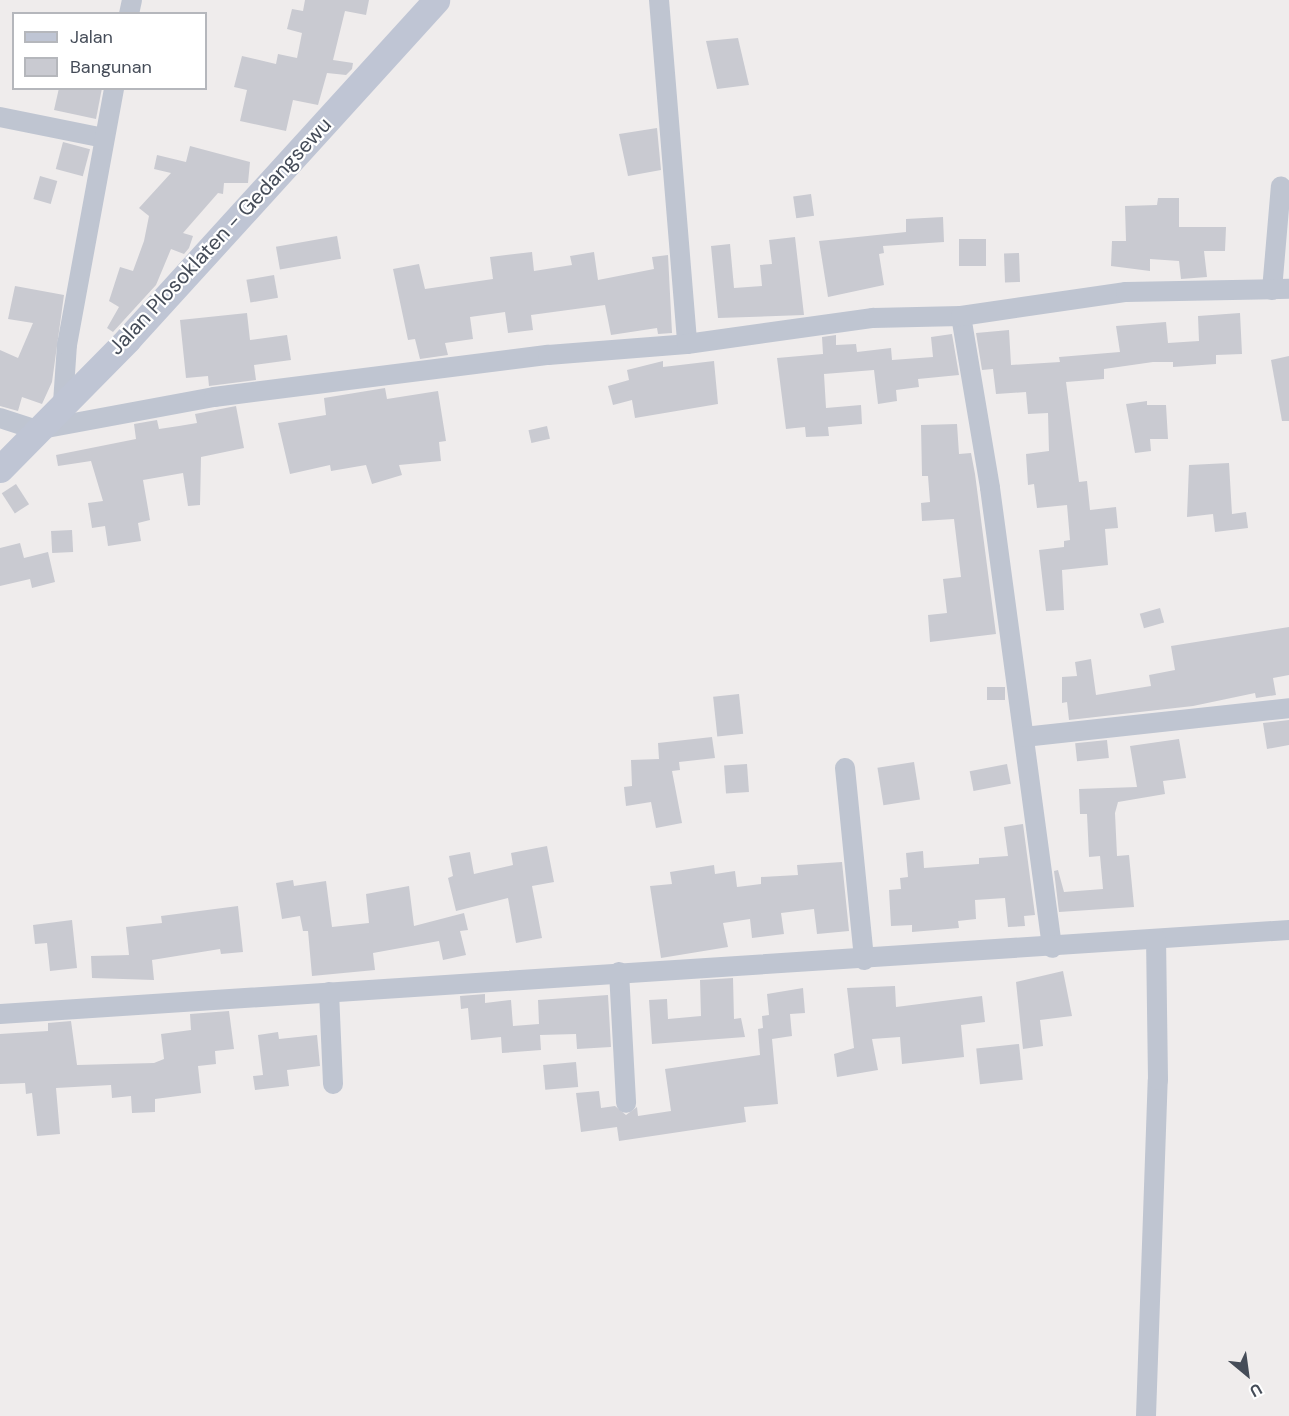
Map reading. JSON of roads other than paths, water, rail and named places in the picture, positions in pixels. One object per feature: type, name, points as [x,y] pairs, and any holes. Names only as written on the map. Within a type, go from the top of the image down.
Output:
[{"type":"main road","name":"Jalan Plosoklaten - Gedangsewu","points":[[0,469],[128,339],[436,0]]},
{"type":"street","points":[[659,0],[687,344]]},
{"type":"street","points":[[63,403],[67,345],[114,90]]},
{"type":"street","points":[[0,117],[104,138]]},
{"type":"street","points":[[0,418],[36,430],[214,397],[560,354],[687,344],[873,318],[962,316],[1125,292],[1281,290],[1281,186]]},
{"type":"street","points":[[962,316],[1024,737],[1052,948]]},
{"type":"street","points":[[1024,737],[1289,708]]},
{"type":"street","points":[[845,768],[864,960]]},
{"type":"street","points":[[0,1014],[620,972],[1052,948],[1289,930]]},
{"type":"street","points":[[1146,1416],[1158,1080],[1156,939]]},
{"type":"street","points":[[620,972],[626,1103]]},
{"type":"street","points":[[329,992],[333,1084]]}]
